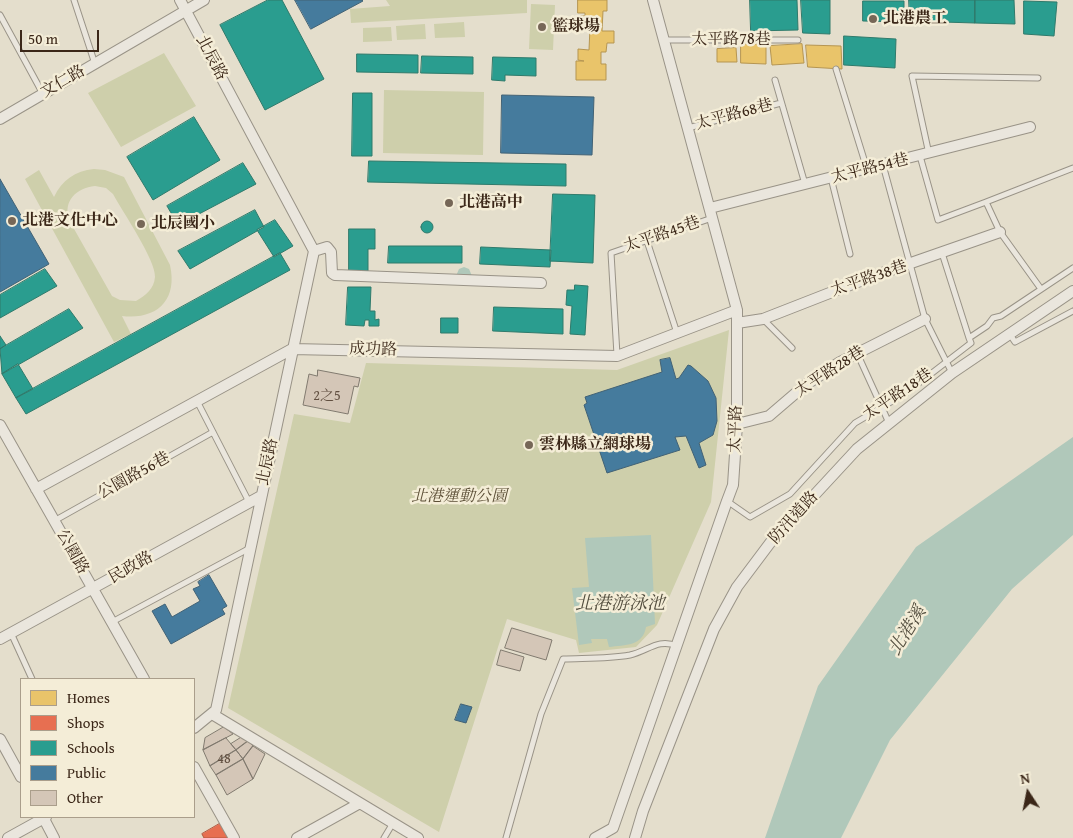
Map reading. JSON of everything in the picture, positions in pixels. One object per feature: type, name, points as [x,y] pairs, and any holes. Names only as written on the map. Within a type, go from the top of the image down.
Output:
[{"type":"street","name":"北辰路","points":[[180,0],[314,250],[216,710],[212,714]]},
{"type":"street","name":"文仁路","points":[[0,118],[204,0]]},
{"type":"street","name":"太平路","points":[[595,838],[613,828],[733,485],[737,424],[737,310],[653,0]]},
{"type":"street","name":"太平路54巷","points":[[711,213],[805,185],[1030,127]]},
{"type":"street","name":"太平路38巷","points":[[737,323],[763,319],[1000,232]]},
{"type":"street","points":[[314,250],[328,247],[331,252],[332,272],[335,275],[541,283]]},
{"type":"street","name":"防汛道路","points":[[635,838],[643,811],[714,629],[737,587],[770,543],[857,449],[952,373],[1073,291]]},
{"type":"street","name":"成功路","points":[[36,489],[292,349],[617,356],[737,310]]},
{"type":"street","name":"太平路28巷","points":[[737,424],[769,416],[804,386],[856,352],[925,319]]},
{"type":"street","name":"公園路","points":[[0,425],[4,439],[36,489],[143,678]]},
{"type":"street","name":"民政路","points":[[0,639],[261,496]]},
{"type":"street","points":[[195,727],[212,714],[418,838]]},
{"type":"street","points":[[0,739],[20,775]]},
{"type":"street","points":[[195,769],[234,838]]},
{"type":"street","points":[[297,838],[360,803]]},
{"type":"street","points":[[8,838],[42,818]]},
{"type":"street","points":[[44,818],[54,838]]},
{"type":"lane","points":[[74,0],[94,64]]},
{"type":"lane","points":[[0,15],[42,94]]},
{"type":"lane","name":"太平路78巷","points":[[664,40],[798,40]]},
{"type":"lane","points":[[836,69],[867,169]]},
{"type":"lane","points":[[1038,78],[912,76],[924,155],[938,220],[1073,168]]},
{"type":"lane","points":[[775,80],[805,185]]},
{"type":"lane","name":"太平路68巷","points":[[688,128],[781,103]]},
{"type":"lane","points":[[883,165],[925,319],[952,373]]},
{"type":"lane","points":[[831,178],[850,254]]},
{"type":"lane","points":[[986,202],[1000,232],[1041,289]]},
{"type":"lane","name":"太平路45巷","points":[[617,356],[612,253],[647,241],[711,213]]},
{"type":"lane","points":[[647,241],[677,333]]},
{"type":"lane","points":[[942,253],[969,338]]},
{"type":"lane","name":"太平路18巷","points":[[727,502],[750,517],[790,494],[855,424],[906,393],[971,343],[969,338],[987,326],[993,318],[1001,316],[1073,268]]},
{"type":"lane","points":[[1009,333],[1015,342],[1073,311]]},
{"type":"lane","points":[[763,319],[792,348]]},
{"type":"lane","points":[[856,352],[890,423]]},
{"type":"lane","points":[[196,401],[249,502]]},
{"type":"lane","name":"公園路56巷","points":[[54,521],[213,432]]},
{"type":"lane","points":[[111,622],[250,548]]},
{"type":"lane","points":[[11,633],[32,678]]},
{"type":"lane","points":[[506,838],[541,714],[564,660],[631,655],[656,644],[668,642],[677,646]]},
{"type":"lane","points":[[384,838],[393,823]]},
{"type":"green space","points":[[386,0],[527,0],[527,13],[351,23],[350,9],[390,6]]},
{"type":"green space","name":"籃球場","points":[[531,4],[555,5],[553,50],[529,49]]},
{"type":"green space","points":[[464,22],[465,37],[435,38],[434,24]]},
{"type":"green space","points":[[425,24],[426,39],[397,40],[396,26]]},
{"type":"green space","points":[[391,27],[392,41],[363,42],[363,28]]},
{"type":"green space","points":[[164,53],[196,106],[121,147],[88,93]]},
{"type":"green space","points":[[384,90],[484,92],[483,155],[383,153]]},
{"type":"green space","points":[[39,170],[54,197],[65,181],[75,174],[87,170],[105,170],[124,177],[170,265],[171,289],[162,306],[145,315],[122,316],[131,334],[114,342],[25,179]],"holes":[[[88,187],[106,188],[113,194],[138,235],[154,269],[155,277],[151,288],[136,301],[120,300],[112,296],[69,220],[68,207],[70,201],[77,193]]]},
{"type":"green space","name":"北港運動公園","points":[[729,330],[711,502],[657,625],[636,647],[579,653],[576,640],[507,619],[439,832],[228,708],[294,414],[350,423],[366,363],[617,370]]},
{"type":"water","points":[[464,267],[469,269],[472,276],[456,276],[459,269]]},
{"type":"water","name":"北港溪","points":[[1073,437],[1073,535],[1012,589],[890,740],[841,838],[765,838],[818,686],[916,547]]},
{"type":"water","name":"北港游泳池","points":[[651,535],[655,624],[646,627],[641,638],[627,645],[609,647],[607,639],[591,639],[592,643],[579,645],[572,588],[589,587],[585,538]]},
{"type":"building: Homes","points":[[578,0],[607,0],[607,11],[603,11],[602,31],[614,31],[614,43],[607,43],[606,52],[601,52],[601,64],[606,64],[606,80],[576,80],[576,61],[584,61],[578,60],[578,49],[589,50],[590,27],[580,26],[580,16],[585,16],[585,13],[578,13]]},
{"type":"building: Homes","points":[[741,44],[766,44],[766,64],[741,63]]},
{"type":"building: Homes","points":[[802,44],[804,63],[772,65],[770,46]]},
{"type":"building: Homes","points":[[806,45],[841,46],[842,69],[808,67]]},
{"type":"building: Homes","points":[[736,48],[737,62],[717,62],[717,49]]},
{"type":"building: Shops","points":[[221,823],[230,838],[204,838],[202,834]]},
{"type":"building: Schools","points":[[268,0],[282,0],[324,79],[265,110],[220,25]]},
{"type":"building: Schools","points":[[750,0],[797,0],[798,30],[751,31]]},
{"type":"building: Schools","points":[[801,0],[830,0],[830,34],[803,33]]},
{"type":"building: Schools","points":[[909,0],[975,0],[975,23],[910,21]]},
{"type":"building: Schools","points":[[975,0],[1014,0],[1015,24],[975,23]]},
{"type":"building: Schools","points":[[863,1],[904,1],[904,22],[863,21]]},
{"type":"building: Schools","points":[[1024,1],[1057,2],[1054,36],[1024,34]]},
{"type":"building: Schools","points":[[844,36],[896,39],[895,68],[844,65]]},
{"type":"building: Schools","points":[[357,54],[418,55],[418,73],[357,72]]},
{"type":"building: Schools","points":[[422,56],[473,57],[473,74],[421,73]]},
{"type":"building: Schools","points":[[493,57],[536,58],[536,76],[505,75],[505,81],[492,80]]},
{"type":"building: Schools","points":[[353,93],[372,93],[372,156],[352,156]]},
{"type":"building: Schools","points":[[194,117],[220,160],[153,200],[127,157]]},
{"type":"building: Schools","points":[[369,161],[566,164],[566,186],[368,182]]},
{"type":"building: Schools","points":[[243,163],[256,184],[178,225],[167,206]]},
{"type":"building: Schools","points":[[553,194],[595,195],[593,263],[550,261]]},
{"type":"building: Schools","points":[[255,210],[264,227],[190,269],[178,251]]},
{"type":"building: Schools","points":[[275,220],[293,246],[274,257],[257,230]]},
{"type":"building: Schools","points":[[425,221],[429,221],[433,227],[429,233],[425,233],[421,229],[421,225]]},
{"type":"building: Schools","points":[[349,229],[375,229],[375,249],[368,249],[368,271],[349,271]]},
{"type":"building: Schools","points":[[389,246],[462,246],[462,263],[388,263]]},
{"type":"building: Schools","points":[[481,247],[551,250],[550,267],[480,264]]},
{"type":"building: Schools","points":[[280,253],[290,270],[26,414],[16,398]]},
{"type":"building: Schools","points":[[45,269],[57,286],[0,318],[0,295]]},
{"type":"building: Schools","points":[[575,285],[588,286],[585,335],[570,334],[572,306],[566,305],[567,290],[574,290]]},
{"type":"building: Schools","points":[[348,287],[371,287],[370,311],[375,311],[375,320],[379,319],[379,326],[369,326],[369,320],[365,320],[364,326],[346,325]]},
{"type":"building: Schools","points":[[494,307],[563,309],[563,334],[493,331]]},
{"type":"building: Schools","points":[[69,309],[83,328],[2,374],[0,349]]},
{"type":"building: Schools","points":[[441,318],[458,318],[458,333],[441,333]]},
{"type":"building: Schools","points":[[0,336],[6,345],[0,349]]},
{"type":"building: Schools","points":[[18,364],[33,389],[16,398],[2,374]]},
{"type":"building: Public","points":[[295,0],[362,0],[363,1],[311,29]]},
{"type":"building: Public","points":[[502,95],[594,97],[592,155],[501,153]]},
{"type":"building: Public","name":"北港文化中心","points":[[0,179],[49,264],[0,292]]},
{"type":"building: Public","points":[[670,358],[676,379],[679,378],[688,365],[691,366],[708,381],[716,398],[717,421],[713,435],[699,443],[706,465],[699,468],[686,436],[675,437],[680,450],[607,473],[584,405],[587,403],[585,397],[662,372],[660,360]]},
{"type":"building: Public","points":[[209,575],[227,606],[222,609],[225,614],[171,644],[152,611],[165,604],[172,617],[200,601],[193,589],[200,586],[198,582]]},
{"type":"building: Public","points":[[461,704],[472,707],[466,723],[455,720]]},
{"type":"building: Other","points":[[318,370],[360,378],[358,387],[354,386],[348,414],[303,405],[309,374],[317,376]]},
{"type":"building: Other","points":[[512,628],[552,640],[546,660],[505,648]]},
{"type":"building: Other","points":[[501,650],[524,657],[520,671],[497,665]]},
{"type":"building: Other","points":[[224,727],[233,734],[203,750],[205,738]]},
{"type":"building: Other","points":[[242,737],[248,741],[236,750],[231,744]]},
{"type":"building: Other","points":[[226,738],[236,750],[210,766],[203,750]]},
{"type":"building: Other","points":[[248,741],[253,746],[243,759],[236,750]]},
{"type":"building: Other","points":[[253,746],[265,754],[253,779],[243,759]]},
{"type":"building: Other","points":[[236,750],[243,759],[216,775],[210,766]]},
{"type":"building: Other","points":[[243,759],[253,779],[227,795],[216,775]]},
{"type":"place","name":"北港農工","points":[[873,19]]},
{"type":"place","name":"籃球場","points":[[542,27]]},
{"type":"place","name":"北港高中","points":[[449,203]]},
{"type":"place","name":"北港文化中心","points":[[12,221]]},
{"type":"place","name":"北辰國小","points":[[141,224]]},
{"type":"place","name":"雲林縣立網球場","points":[[529,445]]}]
